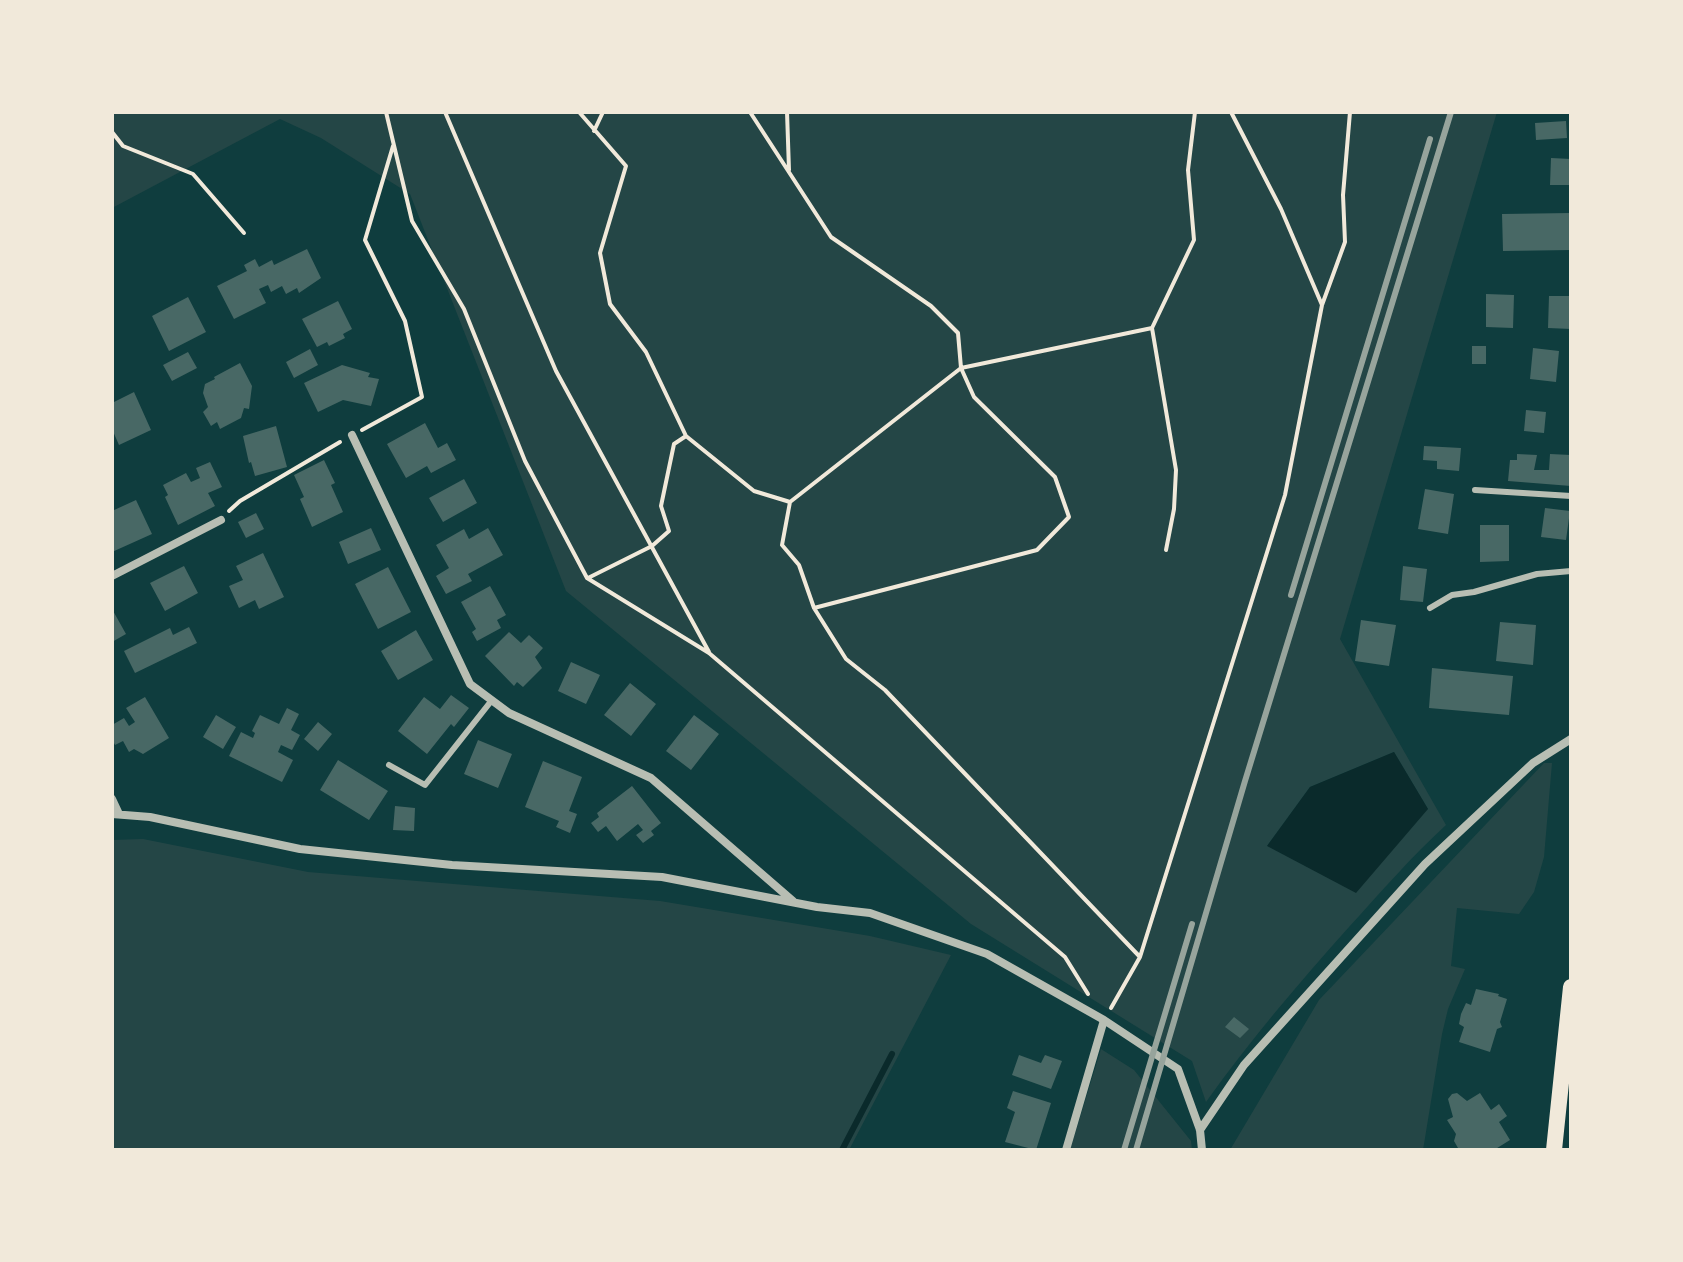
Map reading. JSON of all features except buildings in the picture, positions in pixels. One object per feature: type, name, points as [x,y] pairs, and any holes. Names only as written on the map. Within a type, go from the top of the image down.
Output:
[{"type":"main road","points":[[1554,1150],[1571,987]]},
{"type":"street","points":[[352,435],[470,684],[509,713],[651,778],[794,902]]},
{"type":"street","points":[[112,576],[221,520]]},
{"type":"street","points":[[1200,1130],[1244,1065],[1425,864],[1533,763],[1571,739]]},
{"type":"street","points":[[112,799],[116,814],[150,817],[300,849],[452,865],[662,877],[870,913],[987,954],[1104,1020],[1178,1069],[1200,1130],[1202,1150]]},
{"type":"street","points":[[1066,1150],[1104,1020]]},
{"type":"lane","points":[[1475,490],[1571,496]]},
{"type":"lane","points":[[1430,608],[1452,595],[1537,574],[1571,571]]},
{"type":"lane","points":[[389,765],[425,785],[492,700]]},
{"type":"path","points":[[386,112],[412,221],[464,309],[525,461],[587,578],[709,653],[1065,957],[1104,1020],[1140,957],[1285,495],[1322,305],[1345,242],[1343,195],[1350,112]]},
{"type":"path","points":[[445,112],[556,371],[709,653]]},
{"type":"path","points":[[579,112],[626,166],[600,253],[610,304],[646,352],[686,436],[754,491],[790,502]]},
{"type":"path","points":[[594,131],[603,112]]},
{"type":"path","points":[[750,112],[831,237],[931,306],[958,333],[961,368],[974,397],[1055,477],[1069,517],[1037,550],[814,608]]},
{"type":"path","points":[[787,112],[789,171]]},
{"type":"path","points":[[1166,550],[1174,509],[1176,470],[1152,328],[1194,240],[1188,170],[1195,112]]},
{"type":"path","points":[[1231,112],[1281,209],[1322,305]]},
{"type":"path","points":[[112,132],[123,146],[193,174],[244,233]]},
{"type":"path","points":[[221,520],[240,501],[422,397],[405,321],[365,240],[393,144]]},
{"type":"path","points":[[1140,957],[885,690],[846,659],[814,608],[799,565],[782,545],[790,502],[961,368],[1152,328]]},
{"type":"path","points":[[587,578],[652,546],[669,531],[661,506],[674,444],[686,436]]},
{"type":"shaded area","points":[[112,112],[1497,112],[1340,639],[1446,825],[1396,875],[1312,969],[1257,1034],[1206,1102],[1192,1061],[971,924],[566,591],[410,194],[321,138],[280,119],[112,208]],"holes":[[[1394,752],[1428,809],[1267,846],[1310,787]]]},
{"type":"shaded area","points":[[1394,752],[1428,809],[1356,893],[1267,846],[1310,787]]},
{"type":"shaded area","points":[[1544,763],[1552,763],[1544,857],[1534,892],[1519,914],[1457,908],[1451,966],[1465,969],[1448,1009],[1442,1034],[1423,1150],[1230,1150],[1319,1000]]},
{"type":"shaded area","points":[[143,839],[308,872],[660,901],[870,936],[951,955],[849,1150],[112,1150],[112,840]]},
{"type":"shaded area","points":[[1101,1049],[1134,1070],[1191,1141],[1192,1150],[1070,1150]]},
{"type":"waterway","points":[[842,1150],[892,1054]]},
{"type":"railway","points":[[1136,1150],[1245,781],[1451,112]]},
{"type":"railway","points":[[1291,595],[1430,139]]},
{"type":"railway","points":[[1124,1150],[1192,924]]}]
